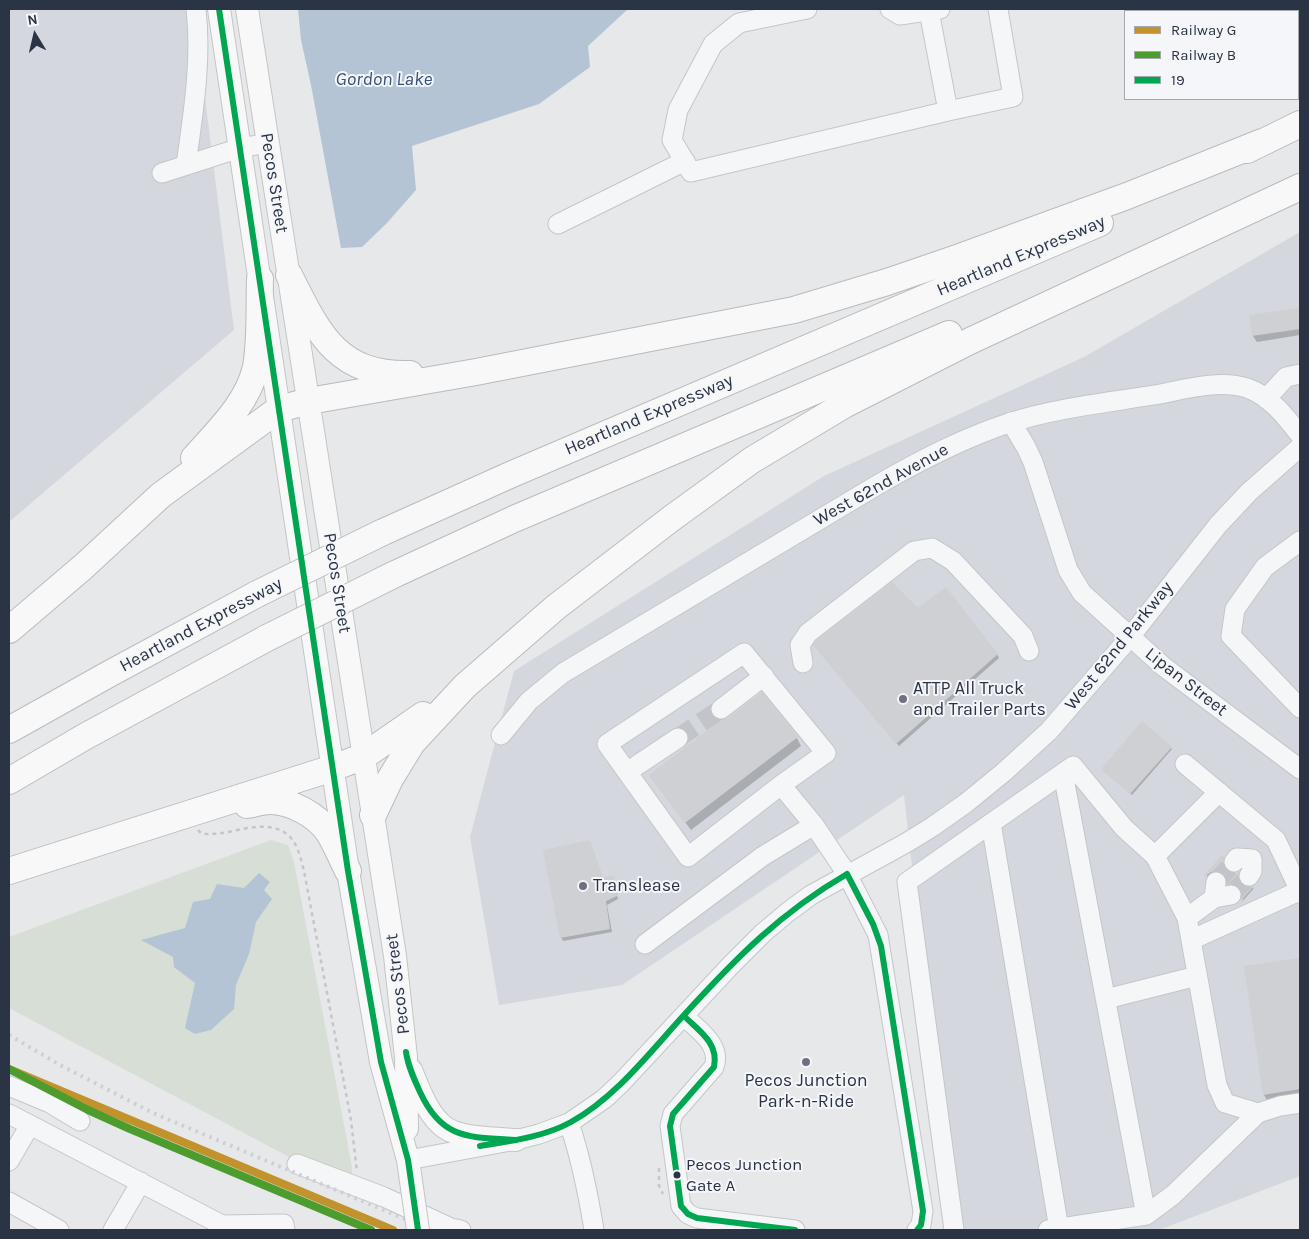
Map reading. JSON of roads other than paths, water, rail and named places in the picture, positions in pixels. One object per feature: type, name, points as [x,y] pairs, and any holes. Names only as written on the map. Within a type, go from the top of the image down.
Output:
[{"type":"highway","name":"Heartland Expressway","points":[[9,730],[257,594],[382,533],[510,475],[1097,224],[1300,124]]},
{"type":"highway","points":[[9,630],[161,496],[279,409],[309,401],[476,372],[794,310],[843,296],[957,258],[1118,199],[1262,142]]},
{"type":"highway","points":[[9,781],[102,727],[267,638],[393,575],[514,519],[999,313],[1300,182]]},
{"type":"highway","points":[[373,815],[390,779],[412,743],[465,686],[556,607],[672,518],[752,460],[844,405],[970,341],[1300,187]]},
{"type":"highway","points":[[289,275],[326,341],[354,363],[378,372],[397,374],[476,372]]},
{"type":"highway","points":[[161,496],[228,419],[246,392],[255,368],[258,349],[260,279]]},
{"type":"highway","points":[[9,871],[333,768],[364,756],[465,686]]},
{"type":"highway","points":[[191,813],[270,801],[289,804],[303,811],[322,826],[328,833],[348,871]]},
{"type":"main road","name":"Pecos Street","points":[[219,9],[348,871],[381,1062],[409,1167]]},
{"type":"main road","name":"Pecos Street","points":[[247,9],[395,956],[406,1057],[409,1167],[418,1230]]},
{"type":"main road","points":[[406,1057],[422,1098],[438,1122],[446,1129],[466,1136],[516,1140]]},
{"type":"street","points":[[186,165],[196,92],[198,25],[196,9]]},
{"type":"street","points":[[806,9],[739,23],[713,44],[678,110],[672,140],[691,172],[1013,97],[998,9]]},
{"type":"street","points":[[890,9],[900,15],[934,10],[948,111]]},
{"type":"street","points":[[162,173],[240,148],[268,143]]},
{"type":"street","points":[[558,224],[684,161]]},
{"type":"street","points":[[1266,399],[1286,377],[1300,374]]},
{"type":"street","name":"West 62nd Avenue","points":[[501,735],[529,701],[563,673],[913,464],[960,441],[1011,422],[1073,408],[1212,386],[1242,387],[1258,393],[1285,416],[1300,435]]},
{"type":"street","name":"Lipan Street","points":[[1011,422],[1033,462],[1068,570],[1082,593],[1164,667],[1300,769]]},
{"type":"street","name":"West 62nd Parkway","points":[[409,1167],[539,1134],[569,1123],[604,1098],[621,1083],[730,966],[769,928],[811,895],[906,843],[932,826],[1004,772],[1049,731],[1130,637],[1218,525],[1249,492],[1300,447]]},
{"type":"street","points":[[1300,541],[1265,567],[1235,609],[1231,636],[1300,708]]},
{"type":"street","points":[[802,663],[800,645],[808,633],[914,551],[932,548],[953,561],[1023,636],[1029,652]]},
{"type":"street","points":[[744,653],[764,676],[826,753],[688,857],[607,744],[744,653]]},
{"type":"street","points":[[721,709],[764,676]]},
{"type":"street","points":[[627,772],[678,738]]},
{"type":"street","points":[[1185,764],[1276,840],[1300,892],[1191,940]]},
{"type":"street","points":[[954,1230],[907,882],[1073,766],[1124,828],[1155,856],[1187,918],[1217,1085],[1225,1103],[1258,1113]]},
{"type":"street","points":[[1063,773],[1146,1216]]},
{"type":"street","points":[[782,785],[814,825],[847,874],[873,924],[881,946],[922,1199],[924,1218],[917,1230]]},
{"type":"street","points":[[1155,856],[1219,792]]},
{"type":"street","points":[[991,824],[1054,1230],[1146,1216],[1173,1194],[1258,1113],[1280,1106],[1300,1103]]},
{"type":"street","points":[[645,944],[654,935],[763,856],[814,825]]},
{"type":"street","points":[[1245,865],[1273,838]]},
{"type":"street","points":[[1187,918],[1220,892]]},
{"type":"street","points":[[1106,999],[1197,976]]},
{"type":"street","points":[[684,1016],[714,1047],[717,1061],[714,1067],[673,1114],[670,1126],[681,1206],[688,1214],[696,1218],[795,1230]]},
{"type":"street","points":[[9,1086],[50,1103],[80,1121]]},
{"type":"street","points":[[9,1114],[141,1182],[221,1228],[289,1228]]},
{"type":"street","points":[[569,1123],[580,1154],[594,1230]]},
{"type":"street","points":[[9,1161],[30,1125]]},
{"type":"street","points":[[297,1164],[384,1197],[451,1228],[461,1230]]},
{"type":"street","points":[[113,1230],[141,1182]]},
{"type":"street","points":[[9,1202],[59,1230]]},
{"type":"water","name":"Gordon Lake","points":[[298,9],[628,9],[588,46],[590,67],[539,104],[412,146],[416,190],[386,224],[362,247],[341,248],[301,40]]},
{"type":"water","points":[[259,873],[270,882],[264,890],[272,899],[256,922],[249,954],[236,985],[234,1009],[211,1030],[195,1034],[185,1028],[195,983],[174,967],[173,957],[141,940],[185,928],[193,902],[210,899],[217,884],[244,888]]},
{"type":"tunnel","points":[[678,738],[721,709]]},
{"type":"tunnel","points":[[1216,882],[1234,862]]},
{"type":"tunnel","points":[[1231,895],[1249,876]]},
{"type":"railway","points":[[9,1035],[60,1065],[153,1113],[431,1230]]},
{"type":"rail line","name":"G","points":[[9,1069],[393,1230]]},
{"type":"rail line","name":"B","points":[[9,1069],[88,1110],[130,1129],[371,1230]]},
{"type":"place","name":"ATTP All Truck and Trailer Parts","points":[[903,699]]},
{"type":"place","name":"Translease","points":[[583,886]]},
{"type":"place","name":"Pecos Junction Park-n-Ride","points":[[806,1062]]},
{"type":"place","name":"Pecos Junction Gate A","points":[[677,1175]]}]
